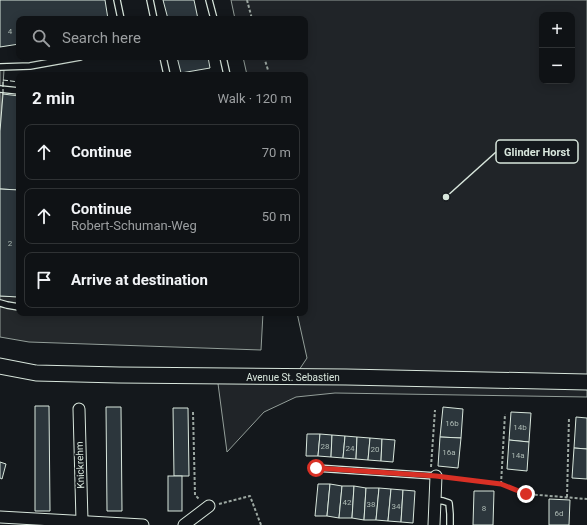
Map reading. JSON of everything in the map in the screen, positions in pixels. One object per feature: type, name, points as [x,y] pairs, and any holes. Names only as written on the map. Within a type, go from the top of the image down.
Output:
[{"type":"main road","name":"Avenue St. Sebastien","points":[[0,366],[36,373],[119,376],[354,377],[587,382]]},
{"type":"street","name":"Knickrehm","points":[[79,409],[82,521]]},
{"type":"street","points":[[433,476],[435,500],[434,525]]},
{"type":"street","points":[[184,525],[209,506]]},
{"type":"street","points":[[0,517],[143,525]]},
{"type":"lane","points":[[117,0],[120,16]]},
{"type":"lane","points":[[150,0],[153,16]]},
{"type":"lane","points":[[209,0],[213,16]]},
{"type":"lane","points":[[0,67],[30,66],[63,60]]},
{"type":"lane","points":[[164,60],[166,72]]},
{"type":"lane","points":[[224,60],[226,72]]},
{"type":"lane","points":[[0,89],[16,91]]},
{"type":"lane","points":[[0,303],[7,306],[16,307]]},
{"type":"lane","points":[[316,468],[433,476]]},
{"type":"lane","points":[[435,500],[448,503],[450,525]]},
{"type":"path","points":[[247,0],[251,16]]},
{"type":"path","points":[[265,60],[268,70]]},
{"type":"path","points":[[435,410],[433,476],[501,484],[526,494],[587,498]]},
{"type":"path","points":[[193,412],[195,495],[209,506],[250,496],[261,525]]},
{"type":"path","points":[[501,484],[505,414]]},
{"type":"path","points":[[568,497],[569,417]]},
{"type":"shaded area","points":[[231,0],[587,0],[587,397],[335,393],[296,397],[264,412],[227,452],[217,376],[295,376],[307,358],[298,316],[308,316],[308,72],[246,72],[244,60],[308,60],[308,16],[234,16]]},
{"type":"shaded area","points":[[0,70],[4,70],[0,131]]},
{"type":"shaded area","points":[[0,296],[16,297],[16,316],[263,316],[261,350],[29,342],[0,337]]},
{"type":"building","points":[[0,0],[105,0],[108,16],[16,16],[16,44],[0,47]]},
{"type":"building","points":[[163,0],[194,0],[197,16],[167,16]]},
{"type":"building","points":[[178,60],[209,60],[210,68],[181,72]]},
{"type":"building","points":[[3,94],[16,96],[16,190],[0,189],[0,131]]},
{"type":"building","points":[[0,189],[16,190],[16,297],[0,296]]},
{"type":"building","points":[[35,406],[49,406],[50,511],[35,511]]},
{"type":"building","points":[[106,407],[121,407],[122,511],[107,511]]},
{"type":"building","points":[[443,407],[463,409],[461,438],[440,437]]},
{"type":"building","points":[[173,408],[188,408],[189,476],[174,476]]},
{"type":"building","points":[[511,412],[531,413],[529,442],[509,440]]},
{"type":"building","points":[[576,417],[587,418],[587,449],[574,448]]},
{"type":"building","points":[[307,434],[320,434],[318,456],[306,456]]},
{"type":"building","points":[[320,434],[332,435],[331,457],[318,456]]},
{"type":"building","points":[[332,435],[345,436],[343,458],[331,457]]},
{"type":"building","points":[[345,436],[357,437],[356,459],[343,458]]},
{"type":"building","points":[[357,437],[370,438],[368,460],[356,459]]},
{"type":"building","points":[[440,437],[461,438],[458,468],[438,466]]},
{"type":"building","points":[[370,438],[382,439],[381,461],[368,460]]},
{"type":"building","points":[[382,439],[395,440],[393,462],[381,461]]},
{"type":"building","points":[[509,440],[529,442],[527,471],[507,469]]},
{"type":"building","points":[[574,448],[587,449],[587,479],[572,478]]},
{"type":"building","points":[[0,462],[6,464],[2,479],[0,478]]},
{"type":"building","points":[[168,476],[182,476],[182,511],[168,511]]},
{"type":"building","points":[[318,484],[330,484],[327,516],[315,516]]},
{"type":"building","points":[[330,484],[342,486],[339,518],[327,516]]},
{"type":"building","points":[[342,486],[354,486],[352,518],[339,518]]},
{"type":"building","points":[[354,486],[366,488],[364,520],[352,518]]},
{"type":"building","points":[[366,488],[379,488],[376,520],[364,520]]},
{"type":"building","points":[[379,488],[391,489],[388,521],[376,520]]},
{"type":"building","points":[[391,489],[403,490],[401,522],[388,521]]},
{"type":"building","points":[[403,490],[415,491],[413,523],[401,522]]},
{"type":"building","points":[[474,491],[494,491],[493,525],[473,525]]},
{"type":"building","points":[[549,499],[570,500],[569,525],[549,525]]},
{"type":"fence","points":[[3,94],[3,80],[16,82]]},
{"type":"place","name":"Glinder Horst","points":[[446,197]]},
{"type":"route","points":[[316,468],[436,476],[501,484],[526,494]]}]
